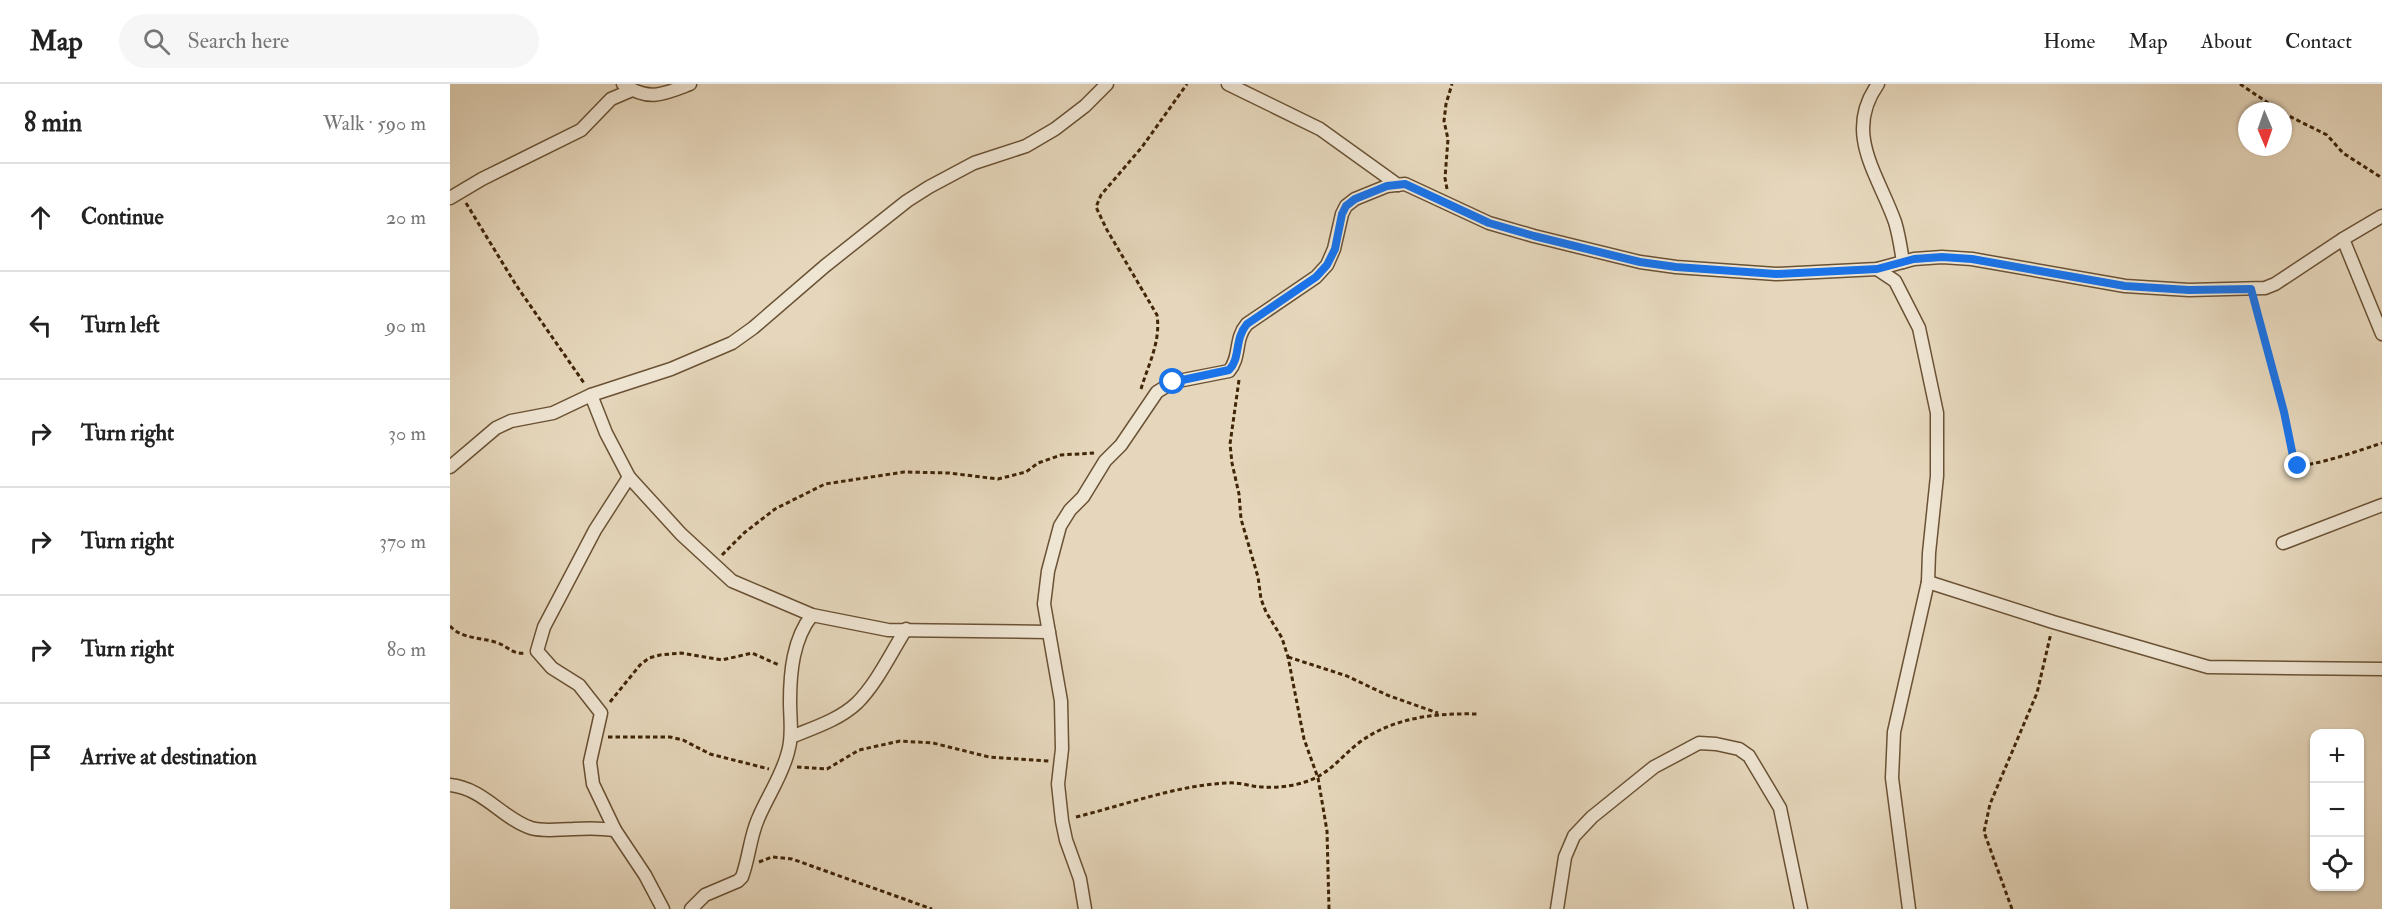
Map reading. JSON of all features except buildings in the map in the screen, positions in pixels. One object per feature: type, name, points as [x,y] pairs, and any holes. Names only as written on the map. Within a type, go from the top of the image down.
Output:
[{"type":"street","points":[[455,196],[482,179],[581,130],[611,99],[628,87],[653,96],[690,84]]},
{"type":"street","points":[[450,467],[496,428],[524,417],[553,413],[591,395],[670,369],[732,343],[908,201],[929,187],[974,164],[1026,146],[1055,129],[1085,106],[1107,84]]},
{"type":"street","points":[[1228,84],[1320,129],[1398,185]]},
{"type":"street","points":[[1878,84],[1870,95],[1863,115],[1864,149],[1894,221],[1903,262]]},
{"type":"street","points":[[1084,909],[1080,879],[1066,840],[1062,821],[1058,784],[1061,701],[1044,604],[1048,571],[1060,526],[1070,510],[1083,497],[1105,461],[1137,422],[1151,398],[1173,382],[1229,370],[1236,357],[1240,332],[1247,324],[1316,277],[1327,265],[1335,249],[1342,214],[1346,206],[1355,199],[1387,186],[1405,184],[1489,223],[1534,236],[1640,262],[1718,272],[1776,274],[1877,269],[1903,262],[1942,257],[1972,259],[2125,286],[2189,290],[2265,288],[2275,284],[2382,216]]},
{"type":"street","points":[[2343,239],[2382,334]]},
{"type":"street","points":[[1877,269],[1895,281],[1920,328],[1937,413],[1938,476],[1928,582],[1894,732],[1892,778],[1910,909]]},
{"type":"street","points":[[591,395],[606,433],[629,477],[681,534],[732,581],[812,615],[888,630],[1049,632]]},
{"type":"street","points":[[629,477],[596,530],[543,627],[537,651],[552,668],[579,685],[601,713],[594,736],[590,773],[615,830],[645,875],[663,909]]},
{"type":"street","points":[[2283,543],[2382,505]]},
{"type":"street","points":[[1928,582],[2053,622],[2208,666],[2257,669],[2382,669]]},
{"type":"street","points":[[691,909],[705,895],[738,881],[746,866],[757,821],[782,769],[792,737],[790,701],[792,671],[800,636],[812,615]]},
{"type":"street","points":[[792,737],[831,720],[857,702],[871,686],[906,629]]},
{"type":"street","points":[[1557,909],[1565,857],[1574,836],[1592,817],[1654,767],[1699,743],[1739,749],[1749,756],[1780,808],[1801,909]]},
{"type":"street","points":[[450,785],[480,795],[512,818],[532,828],[615,830]]},
{"type":"path","points":[[1137,422],[1141,388],[1157,338],[1157,315],[1096,207],[1101,195],[1142,147],[1187,84]]},
{"type":"path","points":[[1449,203],[1444,178],[1448,139],[1444,122],[1452,84]]},
{"type":"path","points":[[2240,84],[2267,102]]},
{"type":"path","points":[[2292,117],[2327,135],[2343,153],[2382,178]]},
{"type":"path","points":[[455,196],[591,395]]},
{"type":"path","points":[[2251,289],[2296,464],[2302,466],[2314,463],[2382,442]]},
{"type":"path","points":[[1239,380],[1230,444],[1239,494],[1240,519],[1258,577],[1261,599],[1282,638],[1288,657],[1304,739],[1318,778],[1327,831],[1329,909]]},
{"type":"path","points":[[712,564],[744,533],[776,509],[825,484],[904,472],[949,473],[998,479],[1026,472],[1038,463],[1061,455],[1114,452]]},
{"type":"path","points":[[2012,909],[1984,832],[1990,804],[2037,693],[2053,622]]},
{"type":"path","points":[[450,626],[464,635],[495,642],[515,653],[537,651]]},
{"type":"path","points":[[601,713],[640,665],[649,658],[660,655],[681,653],[722,660],[752,653],[792,671]]},
{"type":"path","points":[[1288,657],[1347,676],[1387,695],[1438,714]]},
{"type":"path","points":[[1062,821],[1175,791],[1229,783],[1264,788],[1318,778],[1335,766],[1356,745],[1375,732],[1404,721],[1438,714],[1478,714]]},
{"type":"path","points":[[594,736],[670,737],[684,740],[710,754],[782,769],[827,769],[859,750],[900,741],[933,743],[988,757],[1060,762]]},
{"type":"path","points":[[746,866],[772,857],[786,858],[932,909]]},
{"type":"route","points":[[1173,382],[1229,370],[1236,357],[1240,332],[1247,324],[1316,277],[1327,265],[1335,249],[1342,214],[1346,206],[1355,199],[1387,186],[1405,184],[1489,223],[1640,262],[1676,267],[1718,272],[1776,274],[1877,269],[1914,259],[1942,257],[1972,259],[2125,286],[2189,290],[2251,289],[2284,412],[2294,461],[2298,466]]}]
